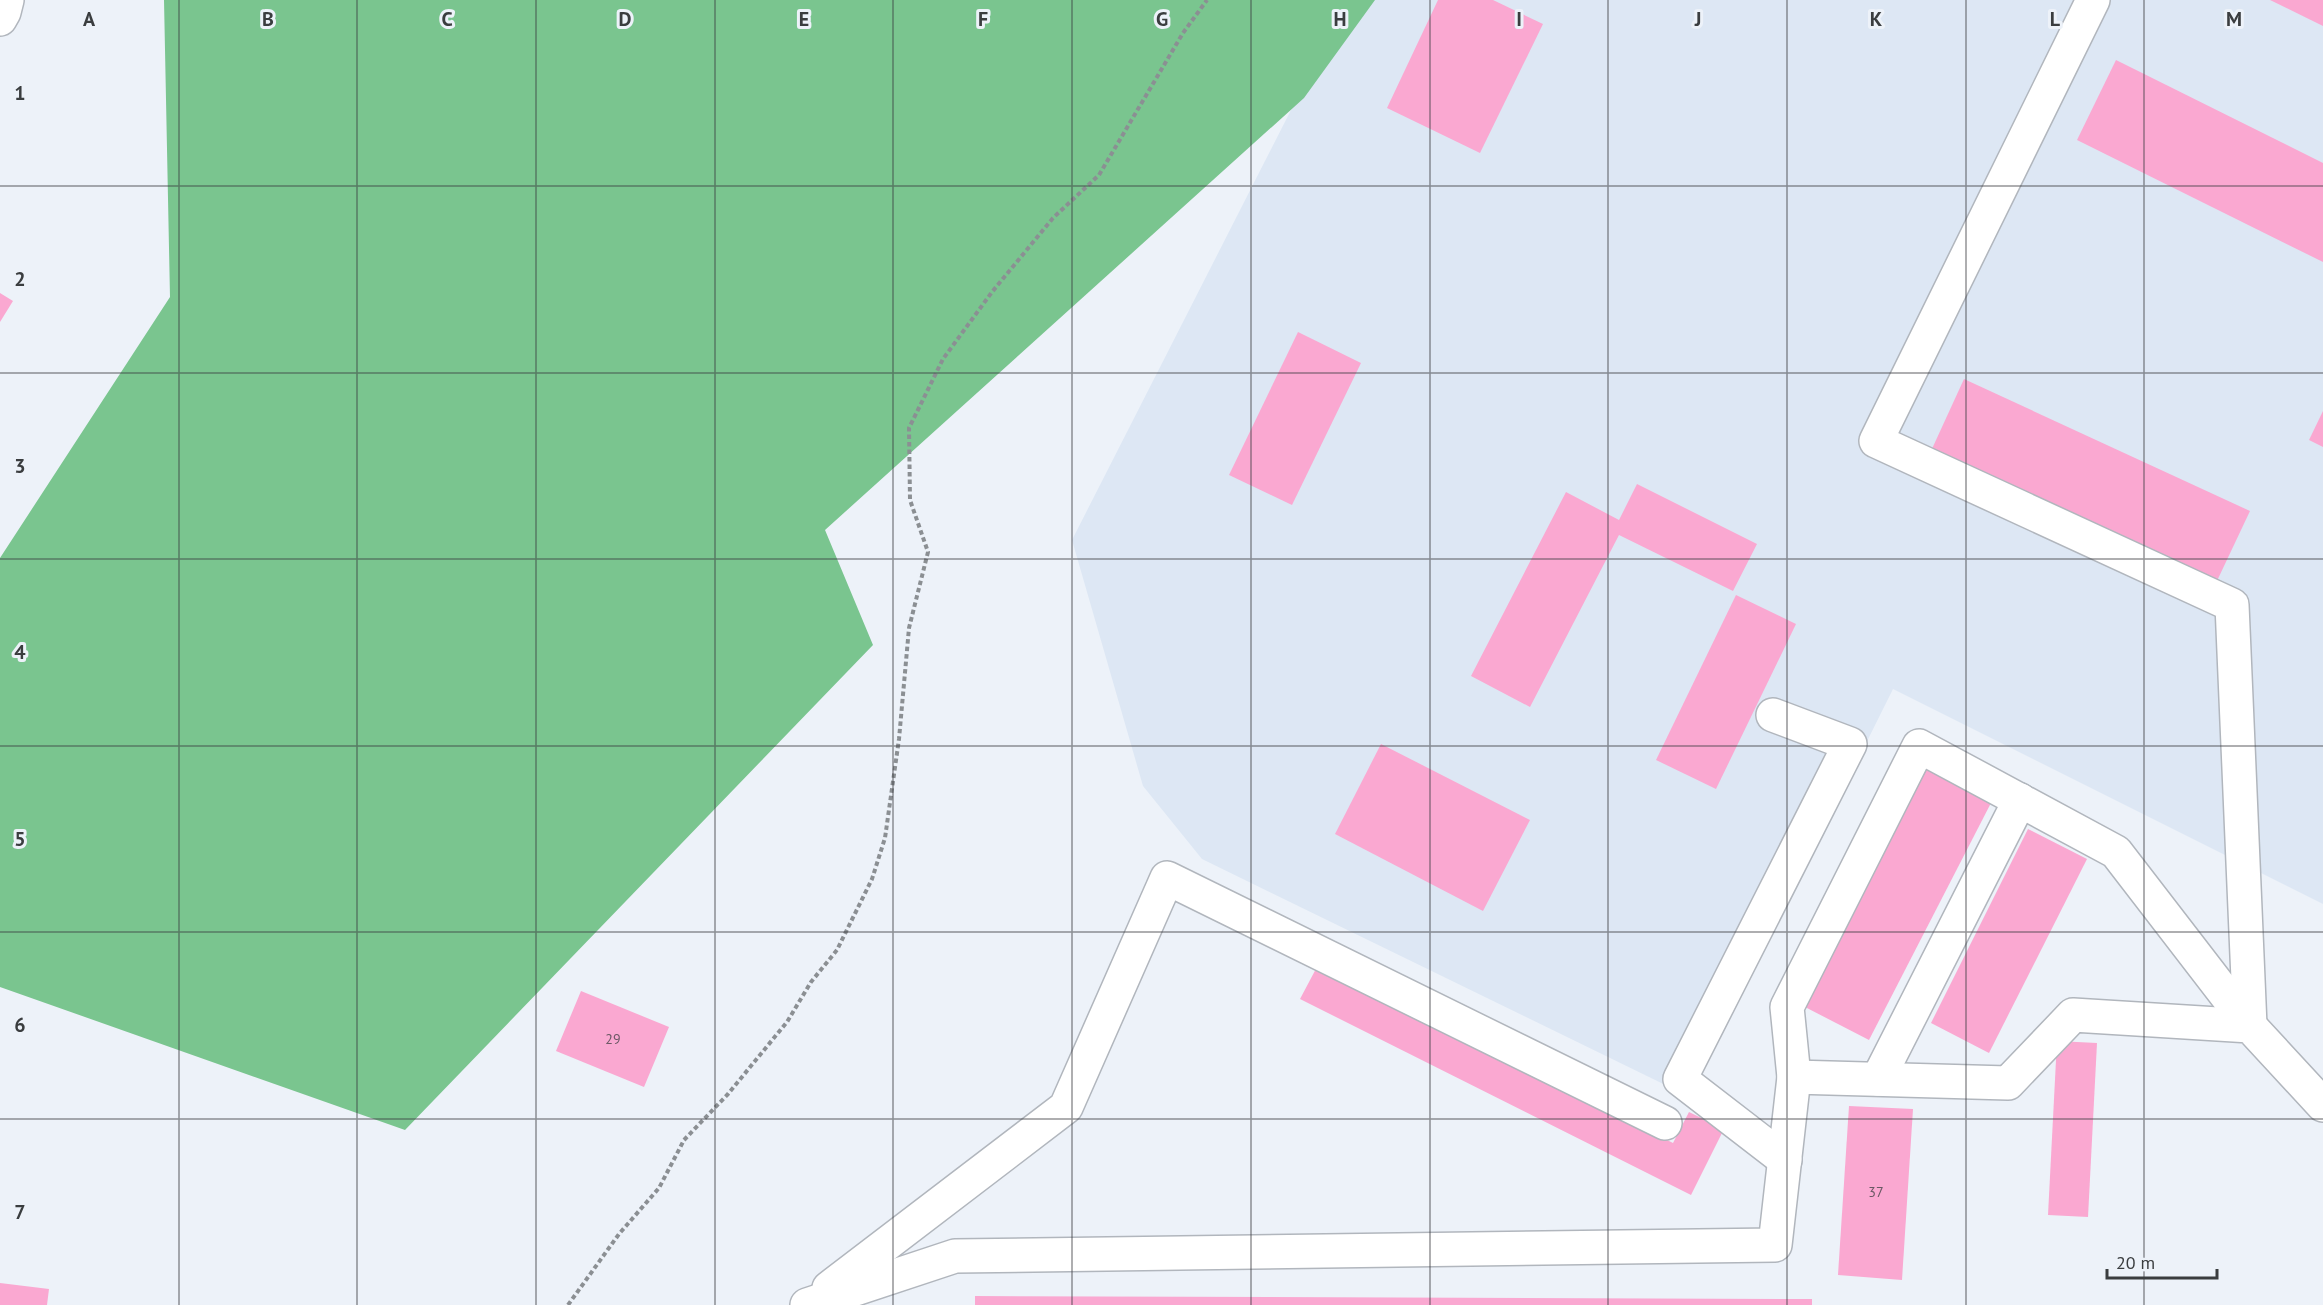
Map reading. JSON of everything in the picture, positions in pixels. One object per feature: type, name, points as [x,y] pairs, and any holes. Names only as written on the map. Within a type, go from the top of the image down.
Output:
[{"type":"lane","points":[[2093,0],[1876,441],[2232,605],[2250,1026]]},
{"type":"lane","points":[[1773,715],[1850,744],[1680,1079],[1785,1160]]},
{"type":"lane","points":[[808,1304],[955,1256],[1775,1245],[1794,1077],[1787,1007],[1919,746],[2116,852],[2250,1026],[2323,1105]]},
{"type":"lane","points":[[1878,1079],[2020,800]]},
{"type":"lane","points":[[808,1304],[1066,1107],[1167,878],[1665,1123]]},
{"type":"lane","points":[[1794,1077],[2008,1083],[2073,1015],[2250,1026]]},
{"type":"path","points":[[568,1305],[619,1234],[659,1188],[684,1140],[728,1094],[788,1022],[811,982],[837,950],[872,879],[885,838],[899,739],[909,628],[928,552],[910,500],[909,428],[943,359],[992,292],[1053,218],[1099,175],[1183,33],[1207,0]]},
{"type":"shaded area","points":[[1347,0],[2323,0],[2323,904],[1893,689],[1690,1097],[1202,859],[1143,786],[1072,540]]},
{"type":"green space","points":[[164,0],[1375,0],[1304,98],[825,530],[873,645],[405,1130],[0,987],[0,558],[170,297]]},
{"type":"building","points":[[1438,0],[1493,0],[1543,24],[1480,153],[1387,108]]},
{"type":"building","points":[[2270,0],[2323,0],[2323,26]]},
{"type":"building","points":[[2116,60],[2323,163],[2323,262],[2077,140]]},
{"type":"building","points":[[0,293],[13,301],[0,322]]},
{"type":"building","points":[[1298,332],[1361,363],[1292,505],[1229,475]]},
{"type":"building","points":[[1964,379],[2250,511],[2216,583],[1931,451]]},
{"type":"building","points":[[2323,411],[2323,447],[2309,440]]},
{"type":"building","points":[[1637,484],[1757,544],[1733,591],[1619,535],[1530,707],[1471,676],[1566,492],[1619,520]]},
{"type":"building","points":[[1736,595],[1796,624],[1716,789],[1656,760]]},
{"type":"building","points":[[1381,744],[1530,820],[1483,911],[1335,834]]},
{"type":"building","points":[[1927,768],[1992,801],[1869,1040],[1805,1007]]},
{"type":"building","points":[[2028,829],[2087,859],[1989,1053],[1931,1023]]},
{"type":"building","points":[[1318,965],[1673,1143],[1689,1112],[1724,1129],[1691,1195],[1300,999]]},
{"type":"building","points":[[581,991],[669,1027],[644,1087],[556,1051]]},
{"type":"building","points":[[2057,1041],[2097,1043],[2088,1217],[2048,1215]]},
{"type":"building","points":[[1849,1106],[1913,1109],[1902,1280],[1838,1275]]},
{"type":"building","points":[[0,1283],[49,1289],[47,1305],[0,1305]]},
{"type":"building","points":[[975,1296],[1812,1299],[1812,1305],[975,1305]]}]
